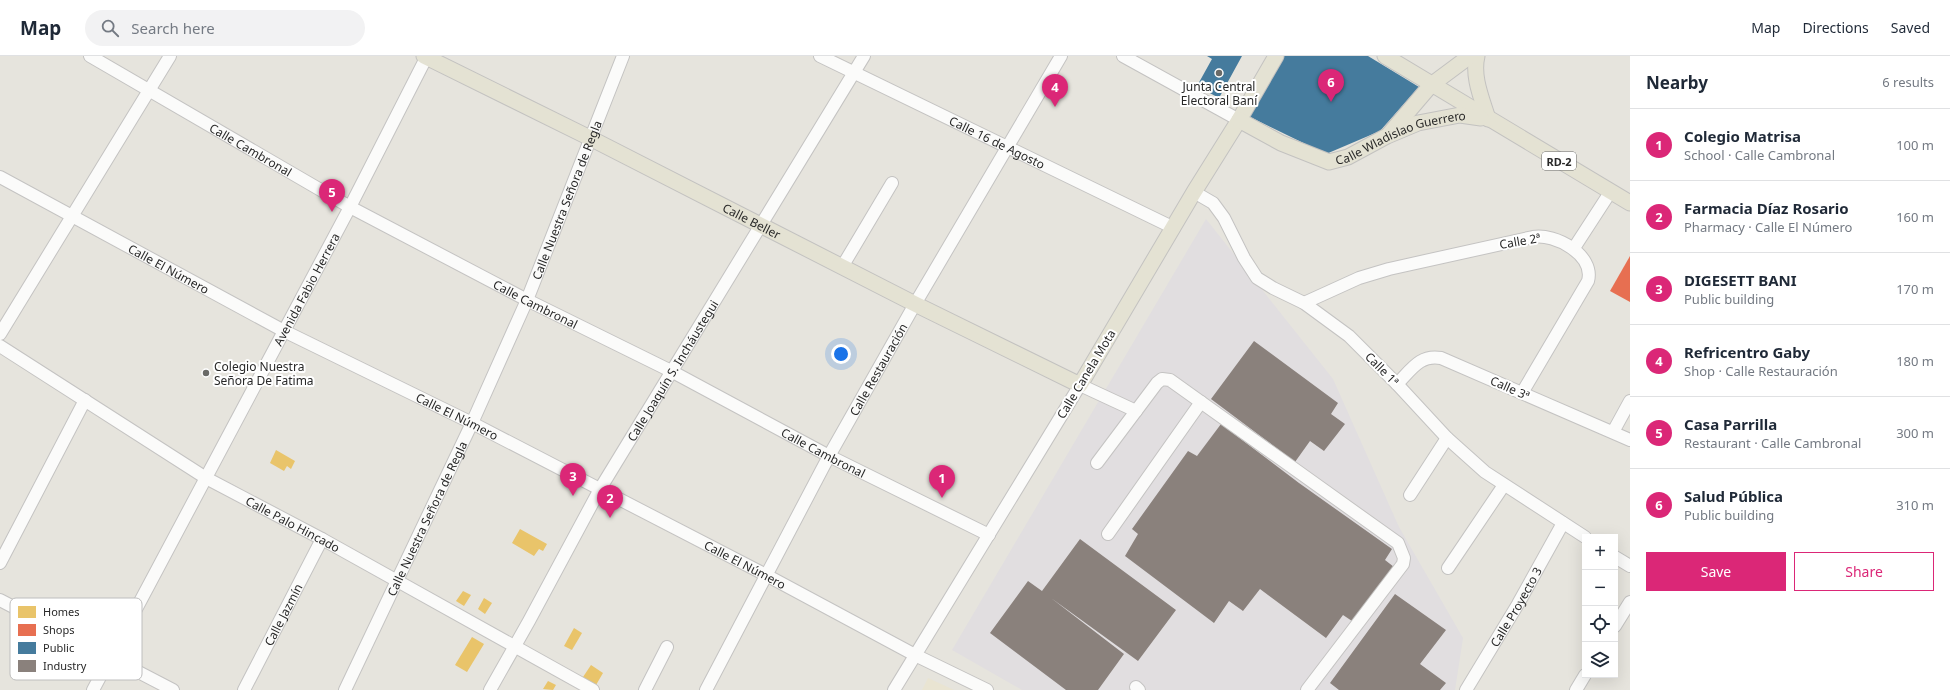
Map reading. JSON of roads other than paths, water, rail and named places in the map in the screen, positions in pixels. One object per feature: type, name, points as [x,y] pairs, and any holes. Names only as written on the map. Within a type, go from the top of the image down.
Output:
[{"type":"main road","name":"Calle Beller","points":[[426,56],[915,304],[1080,385]]},
{"type":"main road","name":"Calle Canela Mota","points":[[1080,385],[1276,56]]},
{"type":"main road","name":"RD-2","points":[[1385,56],[1431,85],[1630,203]]},
{"type":"main road","points":[[1387,136],[1431,85],[1470,56]]},
{"type":"main road","points":[[1477,56],[1474,66],[1477,84],[1488,119]]},
{"type":"main road","name":"Calle Wladislao Guerrero","points":[[1239,120],[1281,143],[1329,162],[1348,157],[1387,136],[1418,123],[1460,115],[1488,119]]},
{"type":"street","name":"Calle Cambronal","points":[[90,56],[350,207],[527,300],[671,371],[829,456],[989,535]]},
{"type":"street","points":[[0,334],[170,56]]},
{"type":"street","name":"Avenida Fabio Herrera","points":[[141,598],[350,207],[426,56]]},
{"type":"street","name":"Calle Nuestra Señora de Regla","points":[[345,690],[472,423],[527,300],[623,56]]},
{"type":"street","name":"Calle 16 de Agosto","points":[[820,56],[1174,228]]},
{"type":"street","name":"Calle Joaquín S. Incháustegui","points":[[490,690],[600,489],[864,56]]},
{"type":"street","name":"Calle Restauración","points":[[711,688],[766,575],[829,456],[1006,147],[1061,56]]},
{"type":"street","name":"Calle Wladislao Guerrero","points":[[1123,56],[1239,120]]},
{"type":"street","name":"Calle El Número","points":[[0,177],[284,330],[472,423],[766,575],[915,655],[987,690]]},
{"type":"street","points":[[842,267],[892,183]]},
{"type":"street","points":[[1522,393],[1588,281],[1590,274],[1588,267],[1574,248],[1611,191]]},
{"type":"street","name":"Calle 1ª","points":[[1194,192],[1213,203],[1224,218],[1244,258],[1257,278],[1304,303],[1349,336],[1397,384],[1447,438],[1485,472],[1582,535]]},
{"type":"street","name":"Calle 2ª","points":[[1304,303],[1359,278],[1390,269],[1533,237],[1547,237],[1574,248]]},
{"type":"street","name":"Calle Palo Hincado","points":[[0,346],[206,478],[322,539],[593,690]]},
{"type":"street","name":"Calle 3ª","points":[[1397,384],[1424,358],[1431,356],[1441,358],[1630,440]]},
{"type":"street","points":[[1096,463],[1162,379],[1170,380],[1398,543],[1404,558],[1403,564],[1312,689]]},
{"type":"street","points":[[1080,385],[1136,411]]},
{"type":"street","name":"Calle Canela Mota","points":[[894,690],[1080,385]]},
{"type":"street","points":[[0,563],[85,400]]},
{"type":"street","points":[[1613,432],[1630,401]]},
{"type":"street","points":[[1108,534],[1201,402]]},
{"type":"street","points":[[1410,495],[1447,438]]},
{"type":"street","points":[[1448,568],[1504,485]]},
{"type":"street","name":"Calle Proyecto 3","points":[[1466,690],[1518,604],[1563,523]]},
{"type":"street","name":"Calle Jazmín","points":[[244,690],[322,539]]},
{"type":"street","points":[[1618,559],[1630,566]]},
{"type":"street","points":[[0,600],[10,605]]},
{"type":"street","points":[[1618,621],[1630,602]]},
{"type":"street","points":[[645,690],[667,647]]},
{"type":"street","points":[[142,673],[173,690]]},
{"type":"street","points":[[1576,690],[1583,678]]},
{"type":"street","name":"Avenida Fabio Herrera","points":[[92,690],[97,680]]},
{"type":"place","name":"Junta Central Electoral Baní","points":[[1219,73]]},
{"type":"place","name":"Salud Pública","points":[[1331,102]]},
{"type":"place","name":"Refricentro Gaby","points":[[1055,107]]},
{"type":"place","name":"Casa Parrilla","points":[[332,212]]},
{"type":"place","name":"Colegio Nuestra Señora De Fatima","points":[[206,373]]},
{"type":"place","name":"DIGESETT BANI","points":[[573,496]]},
{"type":"place","name":"Colegio Matrisa","points":[[942,498]]},
{"type":"place","name":"Farmacia Díaz Rosario","points":[[610,518]]}]
